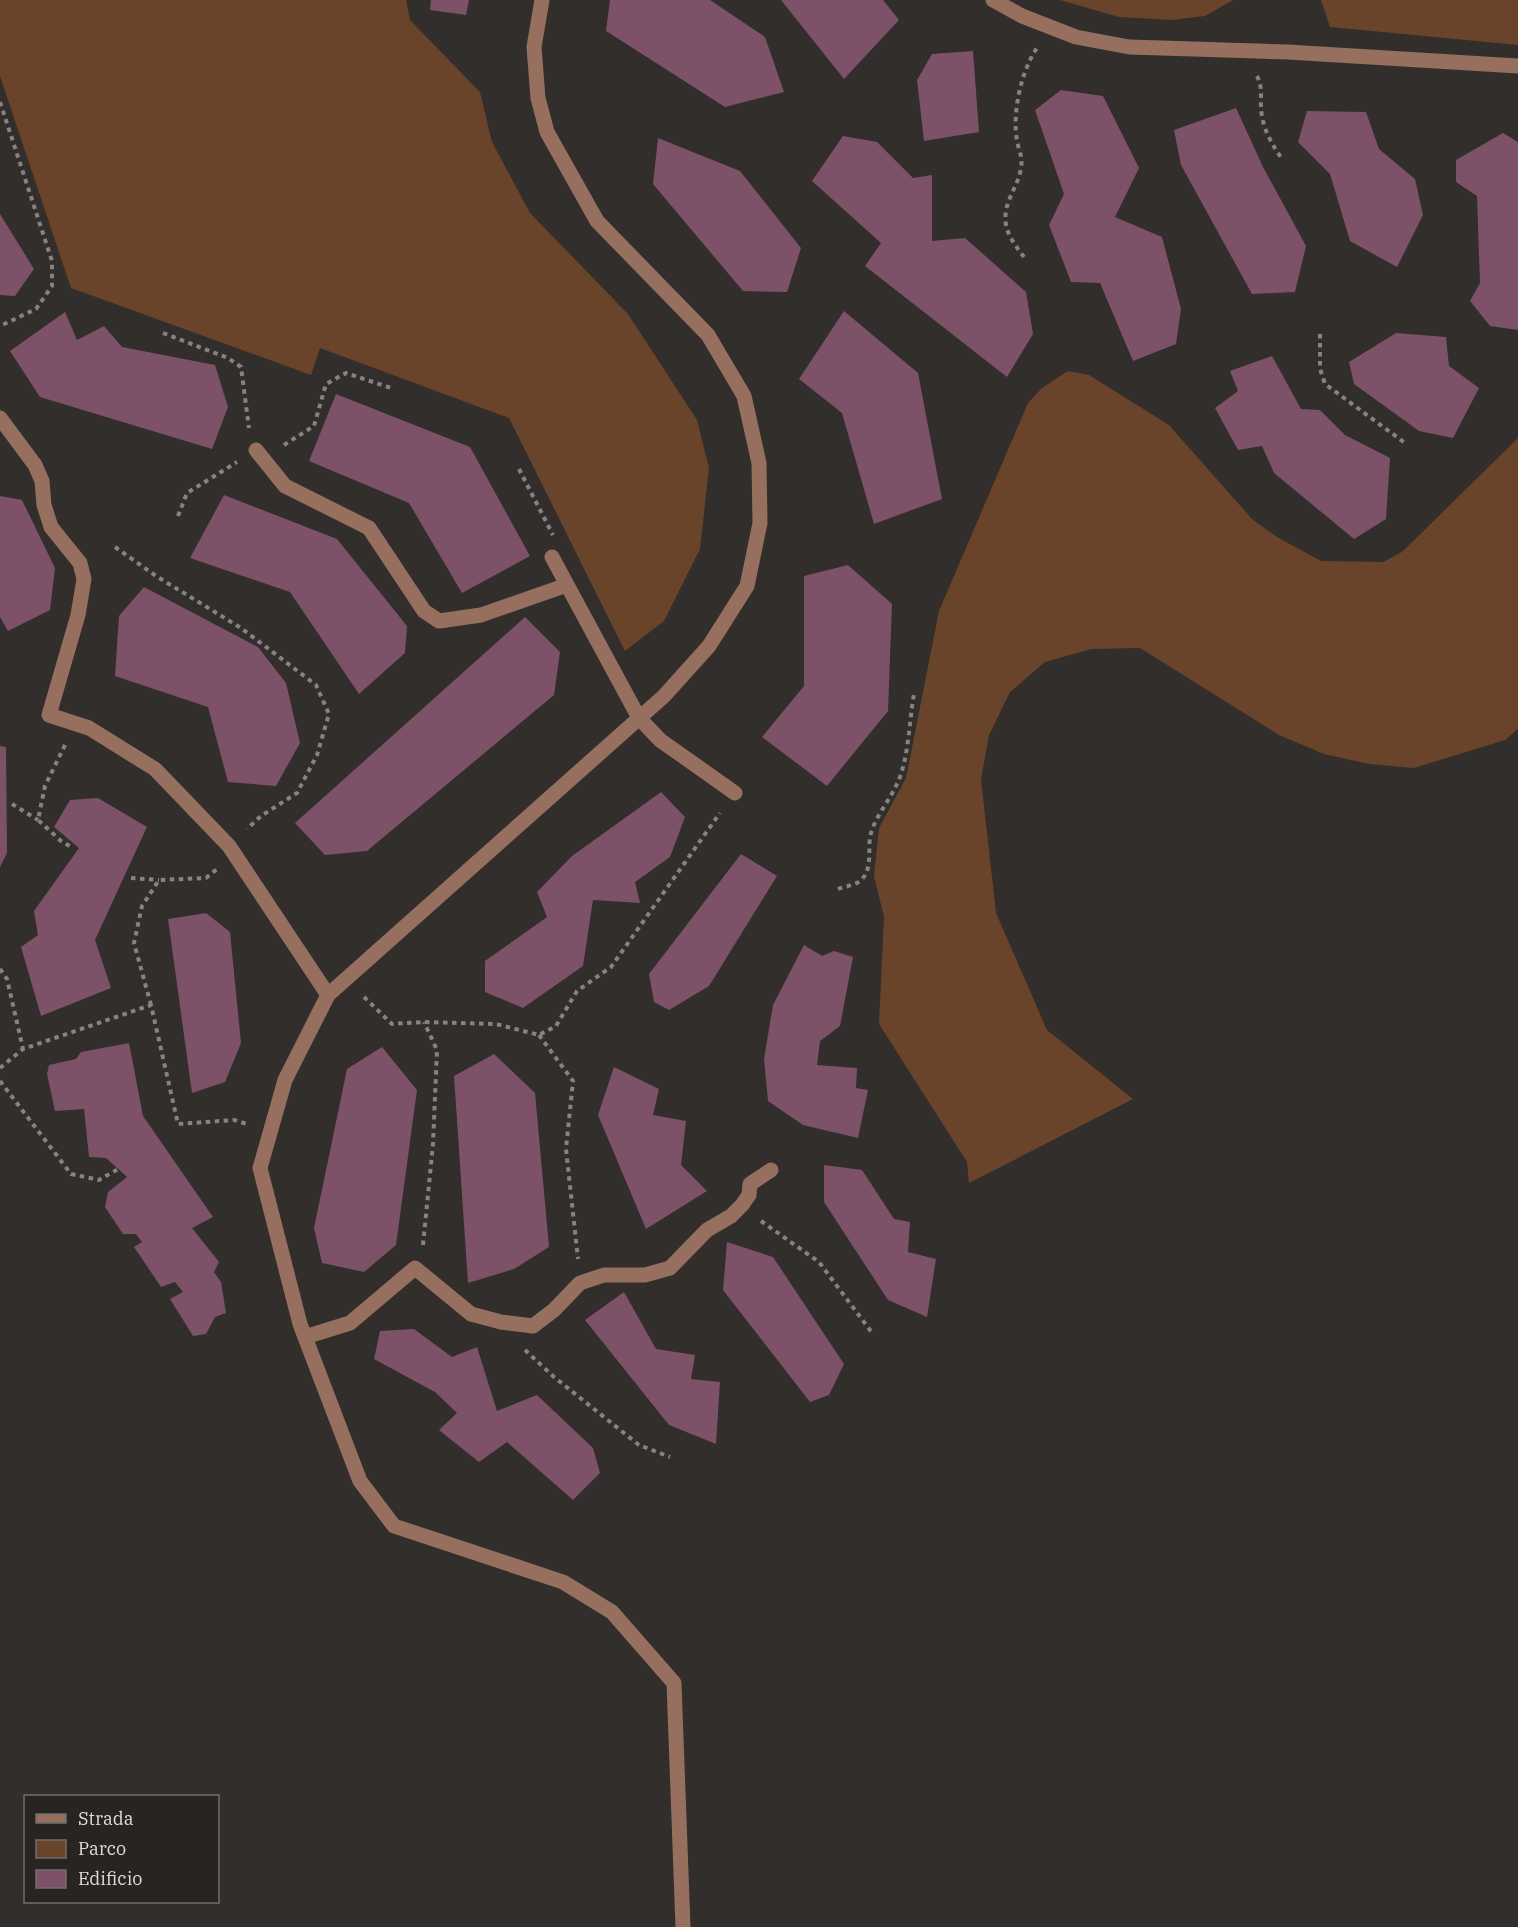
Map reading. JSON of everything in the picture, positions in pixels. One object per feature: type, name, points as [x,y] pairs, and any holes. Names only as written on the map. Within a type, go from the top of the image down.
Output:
[{"type":"street","points":[[542,0],[534,46],[538,98],[547,132],[597,221],[708,335],[744,396],[759,463],[760,523],[747,586],[709,646],[664,696],[328,995],[285,1080],[260,1168],[300,1324],[360,1481],[393,1526],[563,1582],[612,1612],[674,1683],[683,1927]]},
{"type":"street","points":[[993,0],[1022,16],[1076,36],[1129,47],[1287,52],[1518,66]]},
{"type":"street","points":[[0,418],[35,465],[42,481],[44,505],[51,526],[80,563],[84,579],[78,615],[49,715],[89,728],[155,769],[232,850],[328,995]]},
{"type":"street","points":[[260,455],[285,486],[369,528],[424,611],[439,621],[481,615],[567,585]]},
{"type":"street","points":[[552,557],[639,718],[660,740],[735,793]]},
{"type":"street","points":[[305,1337],[350,1323],[415,1268],[471,1314],[501,1322],[533,1326],[554,1310],[580,1283],[604,1275],[645,1275],[670,1268],[707,1230],[731,1216],[742,1206],[748,1195],[750,1184],[771,1170]]},
{"type":"path","points":[[1024,256],[1016,247],[1006,226],[1006,213],[1009,198],[1021,170],[1022,156],[1017,140],[1016,105],[1035,50],[1040,46]]},
{"type":"path","points":[[1253,73],[1260,82],[1262,118],[1283,160]]},
{"type":"path","points":[[0,102],[52,261],[52,286],[36,309],[0,326]]},
{"type":"path","points":[[163,333],[228,358],[242,367],[250,436],[260,455]]},
{"type":"path","points":[[1320,334],[1320,369],[1325,384],[1405,443]]},
{"type":"path","points":[[178,516],[187,493],[314,426],[326,384],[346,373],[391,388]]},
{"type":"path","points":[[519,469],[560,546],[552,557]]},
{"type":"path","points":[[116,547],[156,576],[242,628],[316,685],[329,714],[317,755],[297,793],[261,816],[206,878],[159,880],[131,878]]},
{"type":"path","points":[[838,889],[859,882],[864,877],[874,824],[897,783],[903,766],[914,694]]},
{"type":"path","points":[[38,820],[45,786],[76,723]]},
{"type":"path","points":[[539,1035],[556,1026],[577,991],[611,967],[735,793]]},
{"type":"path","points":[[12,804],[38,820],[61,841],[73,848]]},
{"type":"path","points":[[159,880],[142,906],[134,943],[151,1005],[178,1124],[234,1120],[271,1131]]},
{"type":"path","points":[[0,969],[7,979],[22,1049]]},
{"type":"path","points":[[346,980],[392,1024],[424,1022],[496,1024],[539,1035],[573,1081],[566,1149],[580,1283]]},
{"type":"path","points":[[0,1068],[22,1049],[151,1005]]},
{"type":"path","points":[[415,1268],[423,1250],[433,1144],[437,1050],[424,1022]]},
{"type":"path","points":[[0,1081],[71,1174],[99,1180],[120,1168]]},
{"type":"path","points":[[742,1206],[819,1262],[873,1334]]},
{"type":"path","points":[[523,1348],[554,1377],[639,1445],[670,1457]]},
{"type":"green space","points":[[0,0],[406,0],[410,20],[480,92],[492,142],[530,213],[628,314],[697,420],[709,468],[700,549],[664,621],[625,651],[509,418],[320,348],[311,375],[71,288],[0,76]]},
{"type":"green space","points":[[1060,0],[1233,0],[1205,16],[1172,20],[1119,17]]},
{"type":"green space","points":[[1321,0],[1518,0],[1518,45],[1330,27]]},
{"type":"green space","points":[[1068,371],[1089,375],[1169,425],[1252,519],[1277,537],[1321,561],[1383,562],[1402,552],[1518,438],[1518,729],[1505,740],[1414,768],[1369,764],[1324,754],[1279,735],[1140,648],[1091,649],[1045,662],[1010,692],[989,735],[981,779],[996,913],[1047,1030],[1133,1099],[969,1183],[967,1162],[879,1024],[884,917],[874,876],[879,828],[906,778],[939,611],[1028,403],[1042,388]]},
{"type":"building","points":[[431,0],[469,0],[466,15],[430,10]]},
{"type":"building","points":[[610,0],[710,0],[765,37],[784,92],[725,107],[606,31]]},
{"type":"building","points":[[781,0],[883,0],[899,20],[844,79]]},
{"type":"building","points":[[973,51],[979,132],[924,141],[917,80],[932,54]]},
{"type":"building","points":[[1061,90],[1103,96],[1139,168],[1115,217],[1162,237],[1181,309],[1176,344],[1133,361],[1100,283],[1071,282],[1049,225],[1064,194],[1035,110]]},
{"type":"building","points":[[1236,108],[1263,167],[1306,246],[1295,292],[1252,294],[1181,165],[1174,130]]},
{"type":"building","points":[[1307,111],[1366,112],[1379,149],[1415,179],[1423,215],[1397,267],[1350,241],[1330,174],[1298,142]]},
{"type":"building","points":[[1503,133],[1518,142],[1518,330],[1490,326],[1470,301],[1480,283],[1477,196],[1456,182],[1456,160]]},
{"type":"building","points":[[843,136],[877,142],[913,178],[932,175],[932,241],[965,238],[1026,292],[1033,334],[1007,377],[865,266],[881,243],[812,181]]},
{"type":"building","points":[[658,138],[740,171],[801,248],[787,292],[743,291],[653,184]]},
{"type":"building","points":[[0,214],[34,269],[15,296],[0,295]]},
{"type":"building","points":[[844,311],[918,373],[942,499],[874,524],[842,413],[799,379]]},
{"type":"building","points":[[65,312],[77,340],[104,326],[122,347],[215,365],[228,407],[212,449],[40,397],[10,351]]},
{"type":"building","points":[[1396,333],[1446,337],[1449,366],[1479,388],[1453,438],[1419,431],[1354,384],[1349,362]]},
{"type":"building","points":[[1272,356],[1301,409],[1320,410],[1345,435],[1390,458],[1386,519],[1354,539],[1274,473],[1262,446],[1238,450],[1215,408],[1238,391],[1230,371]]},
{"type":"building","points":[[336,394],[470,447],[530,556],[462,593],[409,503],[309,461]]},
{"type":"building","points":[[224,495],[337,539],[407,626],[405,653],[359,694],[290,592],[190,558]]},
{"type":"building","points":[[0,496],[22,500],[55,568],[50,610],[8,631],[0,617]]},
{"type":"building","points":[[848,565],[892,604],[888,711],[827,786],[762,737],[804,686],[804,576]]},
{"type":"building","points":[[144,587],[258,647],[286,683],[300,743],[276,786],[228,782],[208,707],[115,676],[119,616]]},
{"type":"building","points":[[525,617],[560,652],[554,695],[367,851],[325,855],[295,823]]},
{"type":"building","points":[[0,746],[6,747],[7,853],[0,867]]},
{"type":"building","points":[[661,792],[685,817],[670,857],[635,882],[640,903],[593,900],[583,966],[523,1008],[485,992],[485,961],[547,917],[537,892],[572,856]]},
{"type":"building","points":[[98,798],[147,827],[95,940],[111,988],[41,1016],[21,947],[38,935],[34,911],[79,848],[54,827],[70,800]]},
{"type":"building","points":[[741,854],[777,876],[709,986],[669,1010],[654,1002],[649,974]]},
{"type":"building","points":[[206,913],[230,932],[241,1043],[225,1082],[192,1093],[168,919]]},
{"type":"building","points":[[804,945],[822,956],[834,951],[853,957],[840,1026],[820,1041],[817,1065],[857,1068],[856,1088],[868,1090],[858,1138],[803,1125],[768,1101],[764,1059],[773,1005]]},
{"type":"building","points":[[129,1043],[143,1116],[213,1217],[192,1228],[219,1262],[214,1272],[221,1282],[226,1313],[215,1317],[206,1334],[193,1336],[170,1299],[183,1292],[175,1282],[161,1287],[134,1247],[142,1242],[136,1234],[123,1234],[105,1207],[108,1192],[127,1177],[106,1158],[89,1157],[84,1109],[55,1111],[47,1074],[49,1065],[76,1059],[81,1052]]},
{"type":"building","points":[[382,1047],[417,1090],[396,1245],[364,1272],[322,1263],[314,1228],[347,1069]]},
{"type":"building","points":[[494,1054],[535,1093],[549,1247],[514,1269],[468,1283],[454,1076]]},
{"type":"building","points":[[614,1067],[659,1089],[653,1115],[686,1121],[681,1165],[707,1191],[646,1229],[598,1115]]},
{"type":"building","points":[[824,1165],[862,1170],[894,1219],[910,1222],[908,1252],[936,1259],[927,1317],[888,1300],[824,1202]]},
{"type":"building","points":[[727,1242],[773,1257],[844,1364],[829,1395],[810,1402],[723,1290]]},
{"type":"building","points":[[624,1292],[656,1349],[695,1355],[691,1379],[720,1382],[716,1444],[669,1425],[585,1320]]},
{"type":"building","points":[[414,1329],[452,1357],[477,1347],[497,1411],[537,1395],[593,1448],[600,1473],[573,1500],[507,1442],[479,1462],[439,1430],[457,1413],[435,1392],[374,1359],[380,1331]]}]
